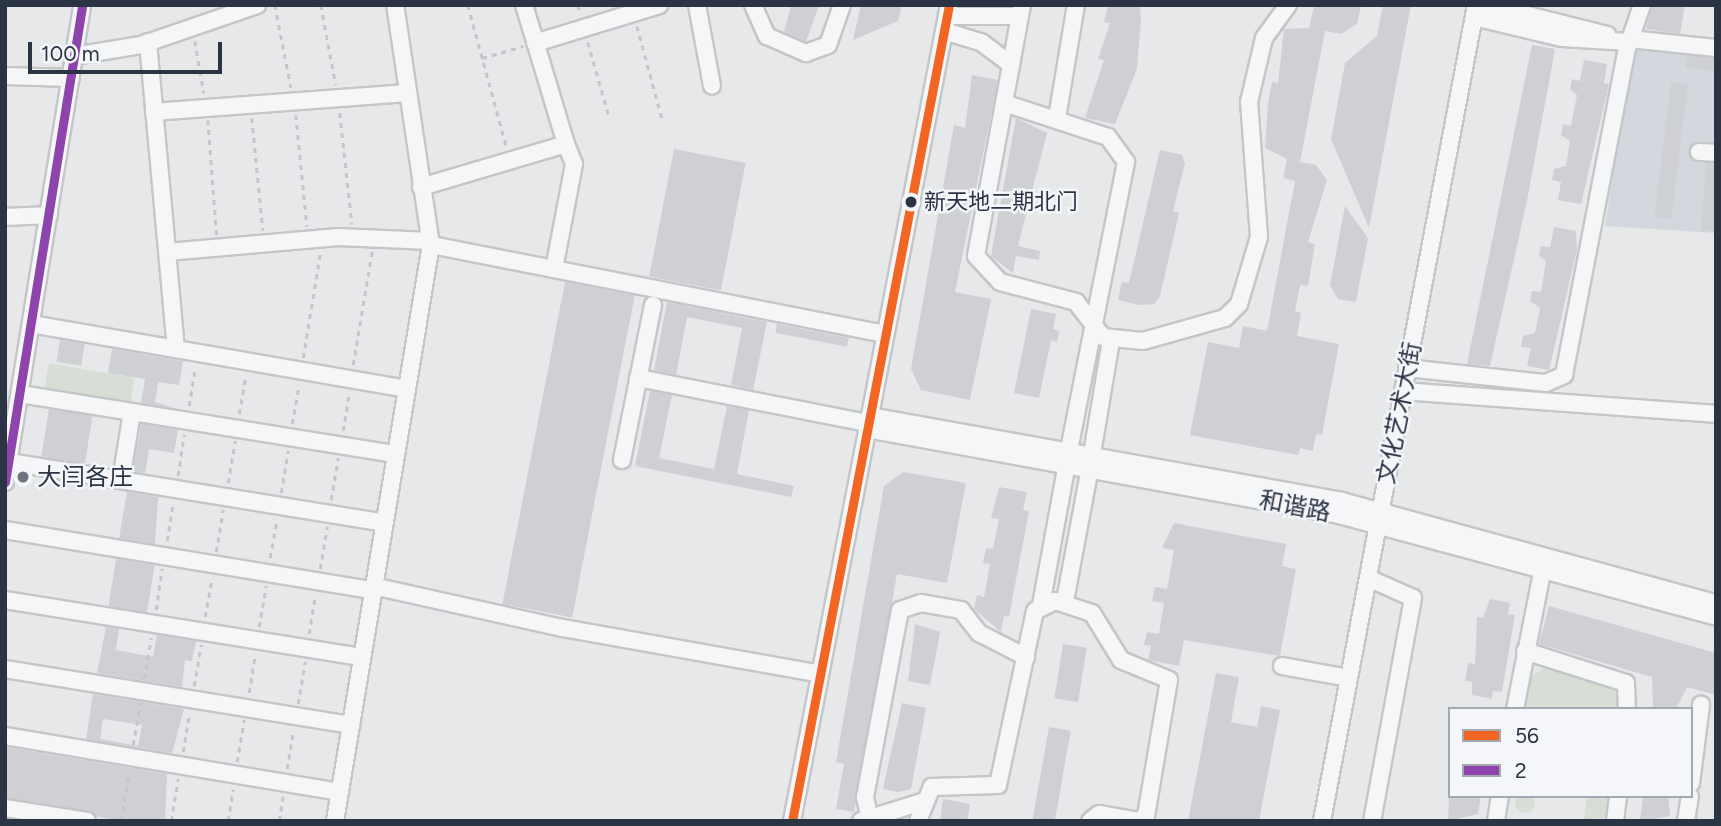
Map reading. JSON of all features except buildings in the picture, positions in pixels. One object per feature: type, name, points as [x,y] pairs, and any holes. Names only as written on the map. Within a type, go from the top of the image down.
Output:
[{"type":"street","points":[[5,482],[82,5]]},
{"type":"street","points":[[74,56],[148,42],[257,5]]},
{"type":"street","points":[[335,821],[431,243],[395,5]]},
{"type":"street","points":[[524,5],[565,144],[574,164],[554,269]]},
{"type":"street","points":[[535,43],[659,5]]},
{"type":"street","points":[[697,5],[712,86]]},
{"type":"street","points":[[753,5],[767,36],[806,52],[828,45],[842,5]]},
{"type":"street","points":[[1057,118],[1076,5]]},
{"type":"street","points":[[947,18],[1021,10],[976,256],[979,267],[1005,285],[1076,302],[1090,321],[1111,340],[1143,341],[1225,318],[1239,304],[1259,237],[1247,122],[1251,91],[1270,23],[1288,5]]},
{"type":"street","points":[[1488,5],[1566,21],[1630,41]]},
{"type":"street","points":[[1408,368],[1546,383],[1564,375],[1630,41],[1642,5]]},
{"type":"street","points":[[1475,11],[1562,37],[1716,48]]},
{"type":"street","name":"文化艺术大街","points":[[1322,821],[1475,11]]},
{"type":"street","points":[[947,18],[1011,65]]},
{"type":"street","points":[[792,821],[947,18]]},
{"type":"street","points":[[148,42],[176,349]]},
{"type":"street","points":[[5,76],[71,78]]},
{"type":"street","points":[[154,112],[407,93]]},
{"type":"street","points":[[1004,103],[1057,118],[1113,141],[1126,162],[1101,305],[1090,321],[1041,605],[1026,657],[998,785],[941,783],[922,802],[865,818],[865,797],[900,610],[921,603],[961,610],[979,634],[1026,657]]},
{"type":"street","points":[[421,187],[565,144]]},
{"type":"street","points":[[5,217],[49,215]]},
{"type":"street","points":[[167,252],[315,239],[353,238],[431,243],[885,334]]},
{"type":"street","points":[[622,460],[653,305]]},
{"type":"street","points":[[31,324],[406,389]]},
{"type":"street","points":[[1065,601],[1111,340]]},
{"type":"street","name":"和谐路","points":[[638,378],[868,423],[1068,456],[1379,518],[1716,603]]},
{"type":"street","points":[[1403,391],[1716,414]]},
{"type":"street","points":[[20,394],[395,454]]},
{"type":"street","points":[[121,480],[132,412]]},
{"type":"street","points":[[9,462],[384,523]]},
{"type":"street","name":"和谐路","points":[[1379,518],[1716,617]]},
{"type":"street","points":[[5,530],[373,588],[820,674]]},
{"type":"street","points":[[1515,707],[1543,568]]},
{"type":"street","points":[[1368,578],[1413,598],[1372,821]]},
{"type":"street","points":[[5,600],[362,657]]},
{"type":"street","points":[[1041,605],[1065,601],[1092,613],[1121,660],[1169,680],[1146,816],[1138,821],[1099,814],[1090,821]]},
{"type":"street","points":[[1525,651],[1626,683],[1627,707]]},
{"type":"street","points":[[1282,666],[1349,678]]},
{"type":"street","points":[[5,669],[351,725]]},
{"type":"street","points":[[1693,768],[1701,705]]},
{"type":"street","points":[[5,736],[340,792]]},
{"type":"street","points":[[1500,798],[1496,820],[1514,821]]},
{"type":"street","points":[[1615,821],[1618,798]]},
{"type":"street","points":[[1686,821],[1689,798]]},
{"type":"street","points":[[918,821],[922,802]]},
{"type":"street","points":[[5,808],[87,821]]},
{"type":"path","points":[[228,821],[301,371],[315,239],[294,102],[275,5]]},
{"type":"path","points":[[321,5],[339,98],[353,238]]},
{"type":"path","points":[[468,5],[506,145]]},
{"type":"path","points":[[578,5],[609,116]]},
{"type":"path","points":[[633,13],[662,118]]},
{"type":"path","points":[[192,27],[207,108],[218,248]]},
{"type":"path","points":[[482,58],[535,43]]},
{"type":"path","points":[[250,105],[264,244]]},
{"type":"path","points":[[279,821],[374,239]]},
{"type":"path","points":[[121,821],[198,353]]},
{"type":"path","points":[[171,821],[248,362]]},
{"type":"shaded area","points":[[1633,46],[1716,54],[1716,233],[1605,226]]},
{"type":"shaded area","points":[[49,363],[135,378],[130,407],[44,392]]},
{"type":"shaded area","points":[[1549,665],[1619,687],[1623,707],[1524,707],[1529,678]]},
{"type":"shaded area","points":[[1517,798],[1534,799],[1534,807],[1529,812],[1521,812],[1516,807]]},
{"type":"shaded area","points":[[1587,798],[1610,798],[1607,817],[1584,820]]},
{"type":"transit line","name":"2","points":[[5,482],[82,5]]},
{"type":"transit line","name":"56","points":[[792,821],[949,5]]},
{"type":"place","name":"新天地二期北门","points":[[911,202]]},
{"type":"place","name":"大闫各庄","points":[[23,477]]}]
